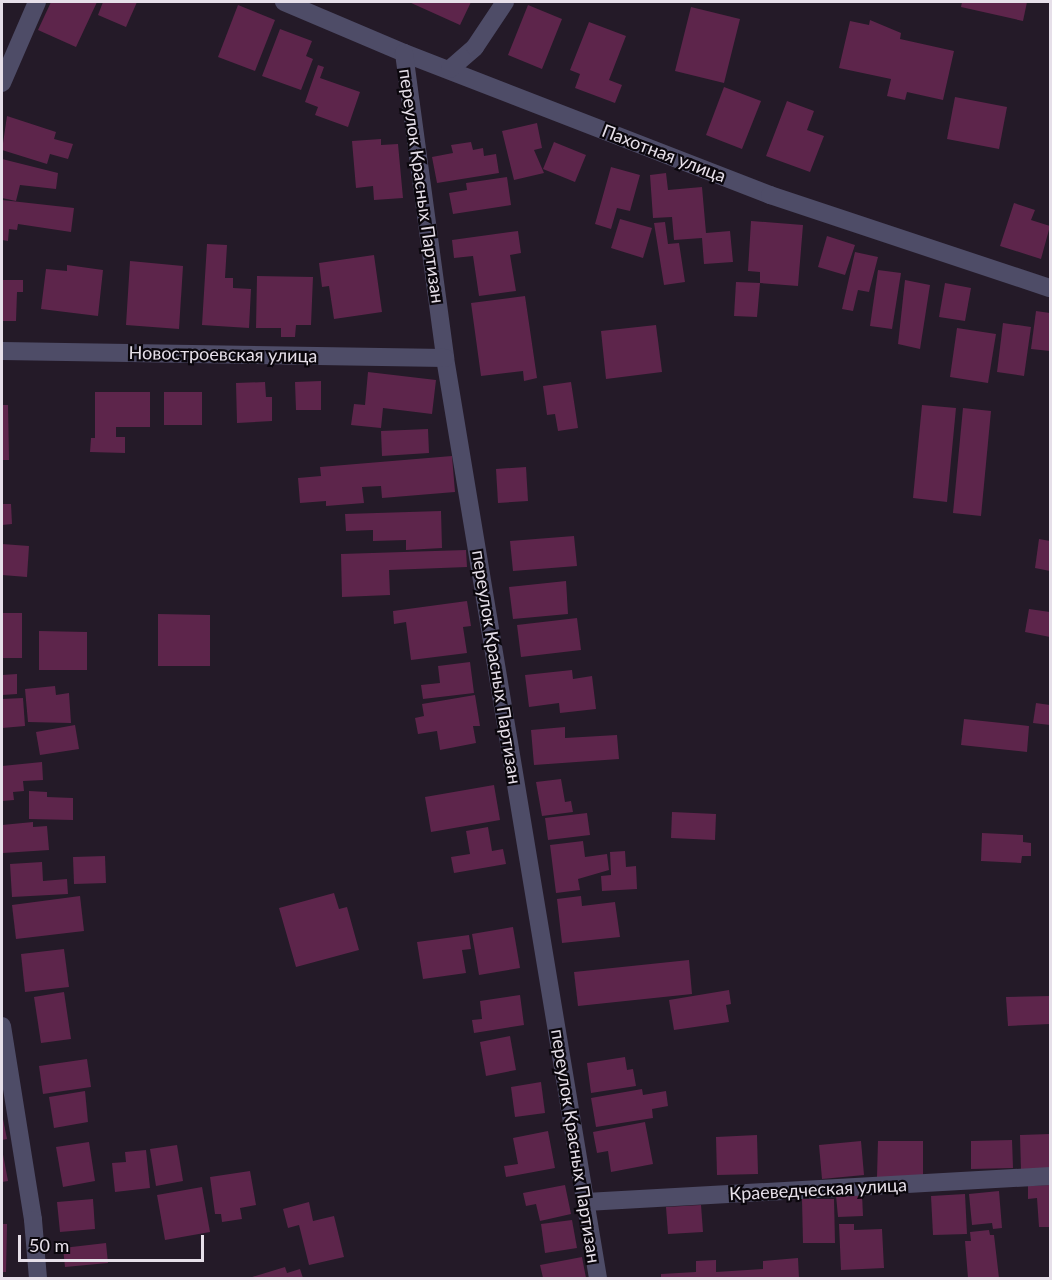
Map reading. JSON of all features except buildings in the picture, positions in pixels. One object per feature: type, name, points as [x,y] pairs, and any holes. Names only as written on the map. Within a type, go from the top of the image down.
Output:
[{"type":"street","points":[[2,83],[37,2]]},
{"type":"street","name":"Пахотная улица","points":[[284,2],[404,53],[770,195],[1050,288]]},
{"type":"street","points":[[450,69],[475,47],[505,2]]},
{"type":"street","name":"переулок Красных Партизан","points":[[404,53],[446,358],[598,1278]]},
{"type":"street","name":"Новостроевская улица","points":[[2,351],[446,358]]},
{"type":"street","points":[[2,1026],[33,1220],[38,1278]]},
{"type":"street","name":"Краеведческая улица","points":[[586,1202],[1050,1176]]}]
